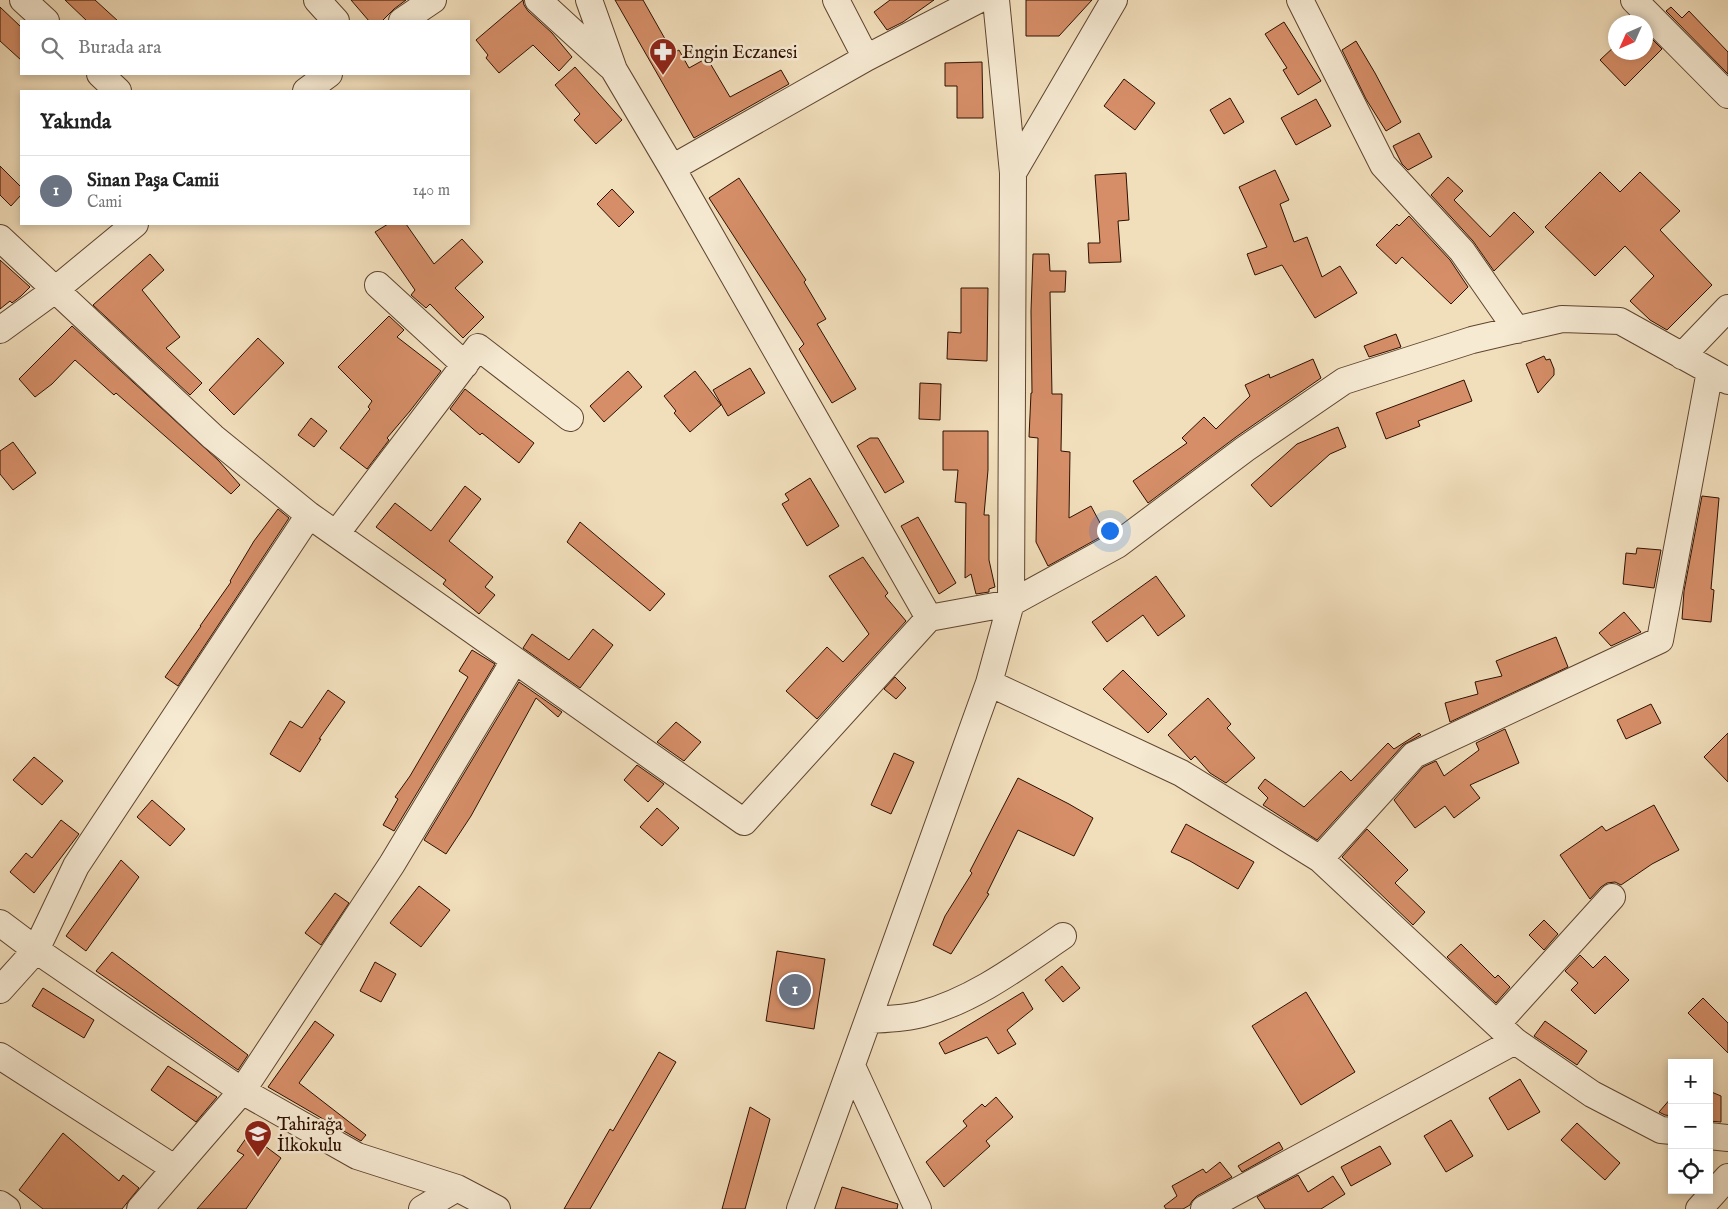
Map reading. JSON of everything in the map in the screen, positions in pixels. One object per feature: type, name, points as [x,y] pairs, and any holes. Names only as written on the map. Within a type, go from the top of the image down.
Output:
[{"type":"street","points":[[23,0],[45,20]]},
{"type":"street","points":[[317,0],[335,20]]},
{"type":"street","points":[[403,20],[433,0]]},
{"type":"street","points":[[538,0],[614,70]]},
{"type":"street","points":[[588,0],[614,70],[929,618]]},
{"type":"street","points":[[836,0],[866,58]]},
{"type":"street","points":[[672,168],[866,58],[978,0]]},
{"type":"street","points":[[800,1209],[989,683],[1011,603],[1013,173],[996,0]]},
{"type":"street","points":[[1013,173],[1114,0]]},
{"type":"street","points":[[1300,0],[1384,166],[1462,251],[1517,330]]},
{"type":"street","points":[[1634,0],[1728,95]]},
{"type":"street","points":[[101,75],[117,90]]},
{"type":"street","points":[[307,90],[328,75]]},
{"type":"street","points":[[0,330],[55,290],[134,225]]},
{"type":"street","points":[[0,238],[213,437],[309,515],[744,822],[929,618],[1011,603],[1117,545],[1245,449],[1344,382],[1472,340],[1562,319],[1620,321],[1719,376],[1660,640],[1414,755],[1320,859]]},
{"type":"street","points":[[378,285],[465,365]]},
{"type":"street","points":[[1682,356],[1728,308]]},
{"type":"street","points":[[336,534],[478,348],[570,418]]},
{"type":"street","points":[[0,990],[36,950],[76,866],[309,515]]},
{"type":"street","points":[[140,1209],[242,1091],[392,864],[514,661]]},
{"type":"street","points":[[989,683],[1181,773],[1320,859],[1506,1033],[1592,1094],[1661,1130],[1668,1131]]},
{"type":"street","points":[[1204,1209],[1506,1033],[1612,897]]},
{"type":"street","points":[[0,922],[36,950],[242,1091],[357,1156],[456,1188],[497,1209]]},
{"type":"street","points":[[868,1020],[896,1019],[922,1014],[964,999],[1063,936]]},
{"type":"street","points":[[0,1056],[174,1168]]},
{"type":"street","points":[[852,1066],[918,1209]]},
{"type":"street","points":[[1713,1136],[1728,1138]]},
{"type":"street","points":[[1699,1209],[1728,1177]]},
{"type":"street","points":[[422,1209],[456,1188]]},
{"type":"street","points":[[0,1204],[7,1209]]},
{"type":"building","points":[[65,0],[95,0],[117,20],[86,20]]},
{"type":"building","points":[[351,0],[406,0],[383,20],[368,20]]},
{"type":"building","points":[[523,0],[528,11],[552,33],[572,57],[559,71],[533,45],[499,73],[486,58],[488,55],[476,40]]},
{"type":"building","points":[[615,0],[643,0],[673,53],[679,50],[689,68],[707,58],[730,97],[781,70],[789,84],[694,138]]},
{"type":"building","points":[[890,0],[934,0],[903,22],[887,30],[874,12]]},
{"type":"building","points":[[1026,0],[1092,0],[1059,36],[1026,36]]},
{"type":"building","points":[[0,7],[20,26],[20,59],[0,41]]},
{"type":"building","points":[[1671,7],[1682,18],[1689,11],[1728,52],[1728,74],[1666,11]]},
{"type":"building","points":[[1284,22],[1321,81],[1298,95],[1283,70],[1287,68],[1265,34]]},
{"type":"building","points":[[1653,40],[1662,49],[1653,58]]},
{"type":"building","points":[[1356,41],[1401,122],[1386,131],[1366,99],[1342,50]]},
{"type":"building","points":[[1608,52],[1608,60],[1651,60],[1625,86],[1600,60]]},
{"type":"building","points":[[982,62],[983,118],[957,118],[957,86],[945,86],[945,63]]},
{"type":"building","points":[[575,67],[622,120],[596,144],[574,120],[580,114],[555,85]]},
{"type":"building","points":[[1124,79],[1155,103],[1135,130],[1104,106]]},
{"type":"building","points":[[1230,98],[1244,122],[1224,134],[1210,110]]},
{"type":"building","points":[[1316,99],[1331,126],[1296,145],[1281,118]]},
{"type":"building","points":[[1419,133],[1432,157],[1408,170],[1402,164],[1393,146]]},
{"type":"building","points":[[0,166],[20,186],[20,196],[11,206],[0,195]]},
{"type":"building","points":[[1275,170],[1289,200],[1280,204],[1294,242],[1307,237],[1322,277],[1340,266],[1357,293],[1315,318],[1282,265],[1255,275],[1247,254],[1267,247],[1239,187]]},
{"type":"building","points":[[1600,172],[1620,192],[1640,172],[1680,211],[1660,230],[1712,285],[1667,330],[1650,320],[1630,301],[1654,276],[1625,246],[1595,276],[1545,227]]},
{"type":"building","points":[[1126,173],[1129,220],[1118,221],[1121,262],[1089,263],[1088,243],[1100,243],[1095,175]]},
{"type":"building","points":[[1448,177],[1463,191],[1454,200],[1490,237],[1514,212],[1534,232],[1494,271],[1473,241],[1431,195]]},
{"type":"building","points":[[739,178],[806,280],[804,282],[826,319],[817,324],[856,389],[832,403],[799,349],[804,344],[709,198]]},
{"type":"building","points":[[612,189],[634,212],[619,227],[597,204]]},
{"type":"building","points":[[1409,216],[1450,260],[1468,287],[1451,304],[1402,257],[1396,264],[1376,245],[1397,224],[1399,226]]},
{"type":"building","points":[[386,225],[407,225],[434,264],[462,239],[483,262],[455,288],[484,317],[463,338],[430,304],[426,308],[411,295],[415,290],[375,232]]},
{"type":"building","points":[[150,254],[164,270],[142,290],[180,337],[166,348],[202,383],[190,395],[93,305]]},
{"type":"building","points":[[1033,254],[1049,254],[1050,271],[1066,271],[1065,292],[1050,292],[1052,394],[1062,394],[1061,451],[1070,452],[1069,518],[1091,506],[1106,534],[1048,566],[1036,542],[1038,438],[1029,437],[1032,393],[1031,311]]},
{"type":"building","points":[[0,260],[30,287],[12,303],[10,301],[0,309]]},
{"type":"building","points":[[961,288],[988,288],[987,361],[947,359],[948,332],[961,333]]},
{"type":"building","points":[[389,316],[404,330],[397,337],[441,371],[387,438],[389,440],[367,469],[340,448],[370,409],[368,407],[372,401],[338,367]]},
{"type":"building","points":[[72,326],[219,461],[240,485],[231,494],[116,393],[114,395],[75,360],[52,384],[35,397],[19,379]]},
{"type":"building","points":[[1396,334],[1401,347],[1369,357],[1364,346]]},
{"type":"building","points":[[258,338],[284,363],[234,415],[209,390]]},
{"type":"building","points":[[1544,356],[1546,360],[1550,359],[1554,375],[1538,393],[1526,364]]},
{"type":"building","points":[[1313,359],[1321,378],[1236,437],[1148,503],[1133,481],[1187,443],[1182,438],[1204,417],[1216,429],[1250,396],[1245,385],[1269,374],[1270,378]]},
{"type":"building","points":[[750,368],[765,393],[728,416],[713,390]]},
{"type":"building","points":[[628,371],[642,387],[604,422],[590,406]]},
{"type":"building","points":[[695,371],[721,405],[690,432],[674,413],[676,411],[664,396]]},
{"type":"building","points":[[1464,380],[1472,401],[1418,421],[1420,426],[1386,439],[1376,413]]},
{"type":"building","points":[[920,383],[941,384],[940,420],[919,419]]},
{"type":"building","points":[[465,389],[534,443],[519,463],[482,433],[480,435],[450,409]]},
{"type":"building","points":[[311,418],[327,431],[314,447],[298,435]]},
{"type":"building","points":[[1338,427],[1346,447],[1330,454],[1271,507],[1251,485],[1297,444]]},
{"type":"building","points":[[943,431],[988,431],[988,470],[984,515],[989,515],[989,560],[995,587],[989,589],[989,592],[976,594],[971,574],[965,578],[966,503],[955,502],[958,470],[943,470]]},
{"type":"building","points":[[870,438],[878,438],[904,482],[885,493],[857,446]]},
{"type":"building","points":[[13,442],[36,473],[13,490],[0,474],[0,451]]},
{"type":"building","points":[[810,478],[839,526],[807,546],[782,504],[789,500],[785,494]]},
{"type":"building","points":[[465,486],[481,499],[449,541],[493,577],[485,587],[495,595],[479,614],[443,584],[446,580],[376,527],[395,503],[431,531]]},
{"type":"building","points":[[1702,496],[1719,498],[1711,589],[1714,590],[1711,622],[1682,619],[1684,591]]},
{"type":"building","points":[[278,509],[289,518],[178,686],[165,677],[231,582],[254,541]]},
{"type":"building","points":[[918,517],[956,583],[939,594],[901,526]]},
{"type":"building","points":[[580,522],[665,594],[650,611],[567,542]]},
{"type":"building","points":[[1637,548],[1661,550],[1654,588],[1623,584],[1626,553],[1636,554]]},
{"type":"building","points":[[863,557],[888,593],[885,596],[906,621],[817,719],[786,691],[827,647],[843,662],[869,634],[829,576]]},
{"type":"building","points":[[1156,576],[1185,616],[1158,636],[1143,615],[1107,642],[1092,622]]},
{"type":"building","points":[[1624,612],[1641,632],[1611,646],[1599,633]]},
{"type":"building","points":[[593,629],[613,645],[580,688],[523,648],[532,634],[569,660]]},
{"type":"building","points":[[1556,637],[1568,667],[1450,722],[1445,703],[1478,694],[1475,682],[1502,676],[1496,661]]},
{"type":"building","points":[[472,650],[495,664],[394,831],[383,825],[398,799],[395,797],[410,776],[468,677],[459,671]]},
{"type":"building","points":[[1123,670],[1167,714],[1148,733],[1103,689]]},
{"type":"building","points":[[895,677],[906,688],[896,699],[884,689]]},
{"type":"building","points":[[519,682],[562,712],[558,717],[536,698],[471,816],[446,854],[424,840]]},
{"type":"building","points":[[328,690],[345,702],[319,739],[321,739],[300,772],[270,754],[290,721],[302,728]]},
{"type":"building","points":[[1208,698],[1231,724],[1227,728],[1255,758],[1226,783],[1210,773],[1195,756],[1191,760],[1168,735]]},
{"type":"building","points":[[1651,704],[1661,723],[1626,739],[1617,720]]},
{"type":"building","points":[[676,722],[701,742],[684,761],[657,742]]},
{"type":"building","points":[[1505,729],[1519,763],[1470,785],[1480,798],[1454,818],[1445,806],[1415,828],[1394,800],[1423,767],[1436,761],[1444,776],[1479,750],[1476,743]]},
{"type":"building","points":[[1419,733],[1421,735],[1403,745],[1317,840],[1263,805],[1268,798],[1258,788],[1265,779],[1304,807],[1341,771],[1351,781],[1388,743],[1394,749]]},
{"type":"building","points":[[1728,733],[1728,782],[1704,757]]},
{"type":"building","points":[[894,753],[914,762],[891,814],[871,805]]},
{"type":"building","points":[[34,757],[63,781],[42,805],[13,780]]},
{"type":"building","points":[[637,765],[664,784],[648,802],[624,780]]},
{"type":"building","points":[[1018,778],[1093,818],[1074,856],[1018,830],[987,893],[989,894],[951,954],[933,945],[945,916],[972,873],[970,871]]},
{"type":"building","points":[[152,800],[185,829],[170,846],[137,817]]},
{"type":"building","points":[[1654,805],[1679,850],[1652,864],[1621,885],[1615,882],[1607,883],[1590,899],[1560,855],[1602,826],[1606,831]]},
{"type":"building","points":[[657,808],[679,828],[662,846],[640,827]]},
{"type":"building","points":[[61,820],[79,834],[34,893],[10,872],[26,853],[32,858]]},
{"type":"building","points":[[1186,824],[1254,862],[1238,889],[1171,852]]},
{"type":"building","points":[[1367,829],[1408,870],[1395,883],[1425,912],[1413,925],[1342,857]]},
{"type":"building","points":[[121,860],[139,877],[86,951],[66,936]]},
{"type":"building","points":[[419,886],[450,910],[421,947],[390,923]]},
{"type":"building","points":[[335,893],[349,903],[321,945],[305,933]]},
{"type":"building","points":[[1544,920],[1558,934],[1544,950],[1529,935]]},
{"type":"building","points":[[1461,944],[1495,978],[1498,975],[1510,987],[1496,1003],[1447,957]]},
{"type":"building","points":[[777,951],[825,959],[814,1029],[766,1021]]},
{"type":"building","points":[[112,952],[248,1055],[238,1070],[96,971]]},
{"type":"building","points":[[1580,955],[1593,968],[1605,956],[1629,980],[1595,1014],[1571,990],[1578,983],[1565,971]]},
{"type":"building","points":[[375,962],[396,974],[381,1002],[360,991]]},
{"type":"building","points":[[1062,966],[1080,988],[1063,1002],[1045,980]]},
{"type":"building","points":[[43,988],[94,1020],[84,1038],[32,1006]]},
{"type":"building","points":[[1023,992],[1033,1009],[1007,1030],[1016,1044],[998,1054],[987,1037],[945,1054],[939,1043]]},
{"type":"building","points":[[1306,992],[1355,1072],[1301,1105],[1252,1026]]},
{"type":"building","points":[[1703,998],[1728,1023],[1728,1053],[1688,1013]]},
{"type":"building","points":[[315,1021],[334,1035],[299,1083],[366,1135],[361,1141],[268,1087]]},
{"type":"building","points":[[1545,1021],[1587,1051],[1577,1065],[1534,1036]]},
{"type":"building","points":[[659,1052],[676,1062],[590,1209],[564,1209],[610,1129],[613,1131]]},
{"type":"building","points":[[168,1066],[217,1097],[196,1122],[151,1090]]},
{"type":"building","points":[[1520,1079],[1540,1112],[1508,1130],[1489,1098]]},
{"type":"building","points":[[1713,1093],[1721,1096],[1721,1122],[1713,1121]]},
{"type":"building","points":[[996,1097],[1013,1117],[986,1141],[990,1146],[944,1187],[926,1162],[967,1126],[963,1121],[982,1104],[985,1107]]},
{"type":"building","points":[[1668,1102],[1668,1115],[1659,1112]]},
{"type":"building","points":[[750,1107],[770,1119],[745,1209],[722,1209]]},
{"type":"building","points":[[1451,1120],[1473,1156],[1446,1172],[1424,1136]]},
{"type":"building","points":[[1577,1123],[1620,1163],[1605,1180],[1561,1140]]},
{"type":"building","points":[[63,1133],[119,1181],[123,1175],[139,1188],[122,1209],[43,1209],[19,1190]]},
{"type":"building","points":[[249,1134],[281,1158],[246,1209],[197,1209],[244,1155],[237,1151]]},
{"type":"building","points":[[1279,1142],[1283,1149],[1242,1172],[1238,1166]]},
{"type":"building","points":[[1380,1146],[1391,1164],[1351,1186],[1341,1167]]},
{"type":"building","points":[[1220,1162],[1232,1177],[1197,1196],[1190,1205],[1183,1209],[1166,1209],[1164,1206],[1177,1196],[1172,1186],[1203,1169],[1206,1173]]},
{"type":"building","points":[[1298,1175],[1308,1192],[1333,1176],[1345,1194],[1321,1209],[1265,1209],[1257,1197]]},
{"type":"building","points":[[842,1187],[898,1204],[897,1209],[835,1209]]},
{"type":"place","name":"Engin Eczanesi","points":[[663,76]]},
{"type":"place","name":"Sinan Paşa Camii","points":[[795,990]]},
{"type":"place","name":"Tahirağa İlkokulu","points":[[258,1158]]}]
